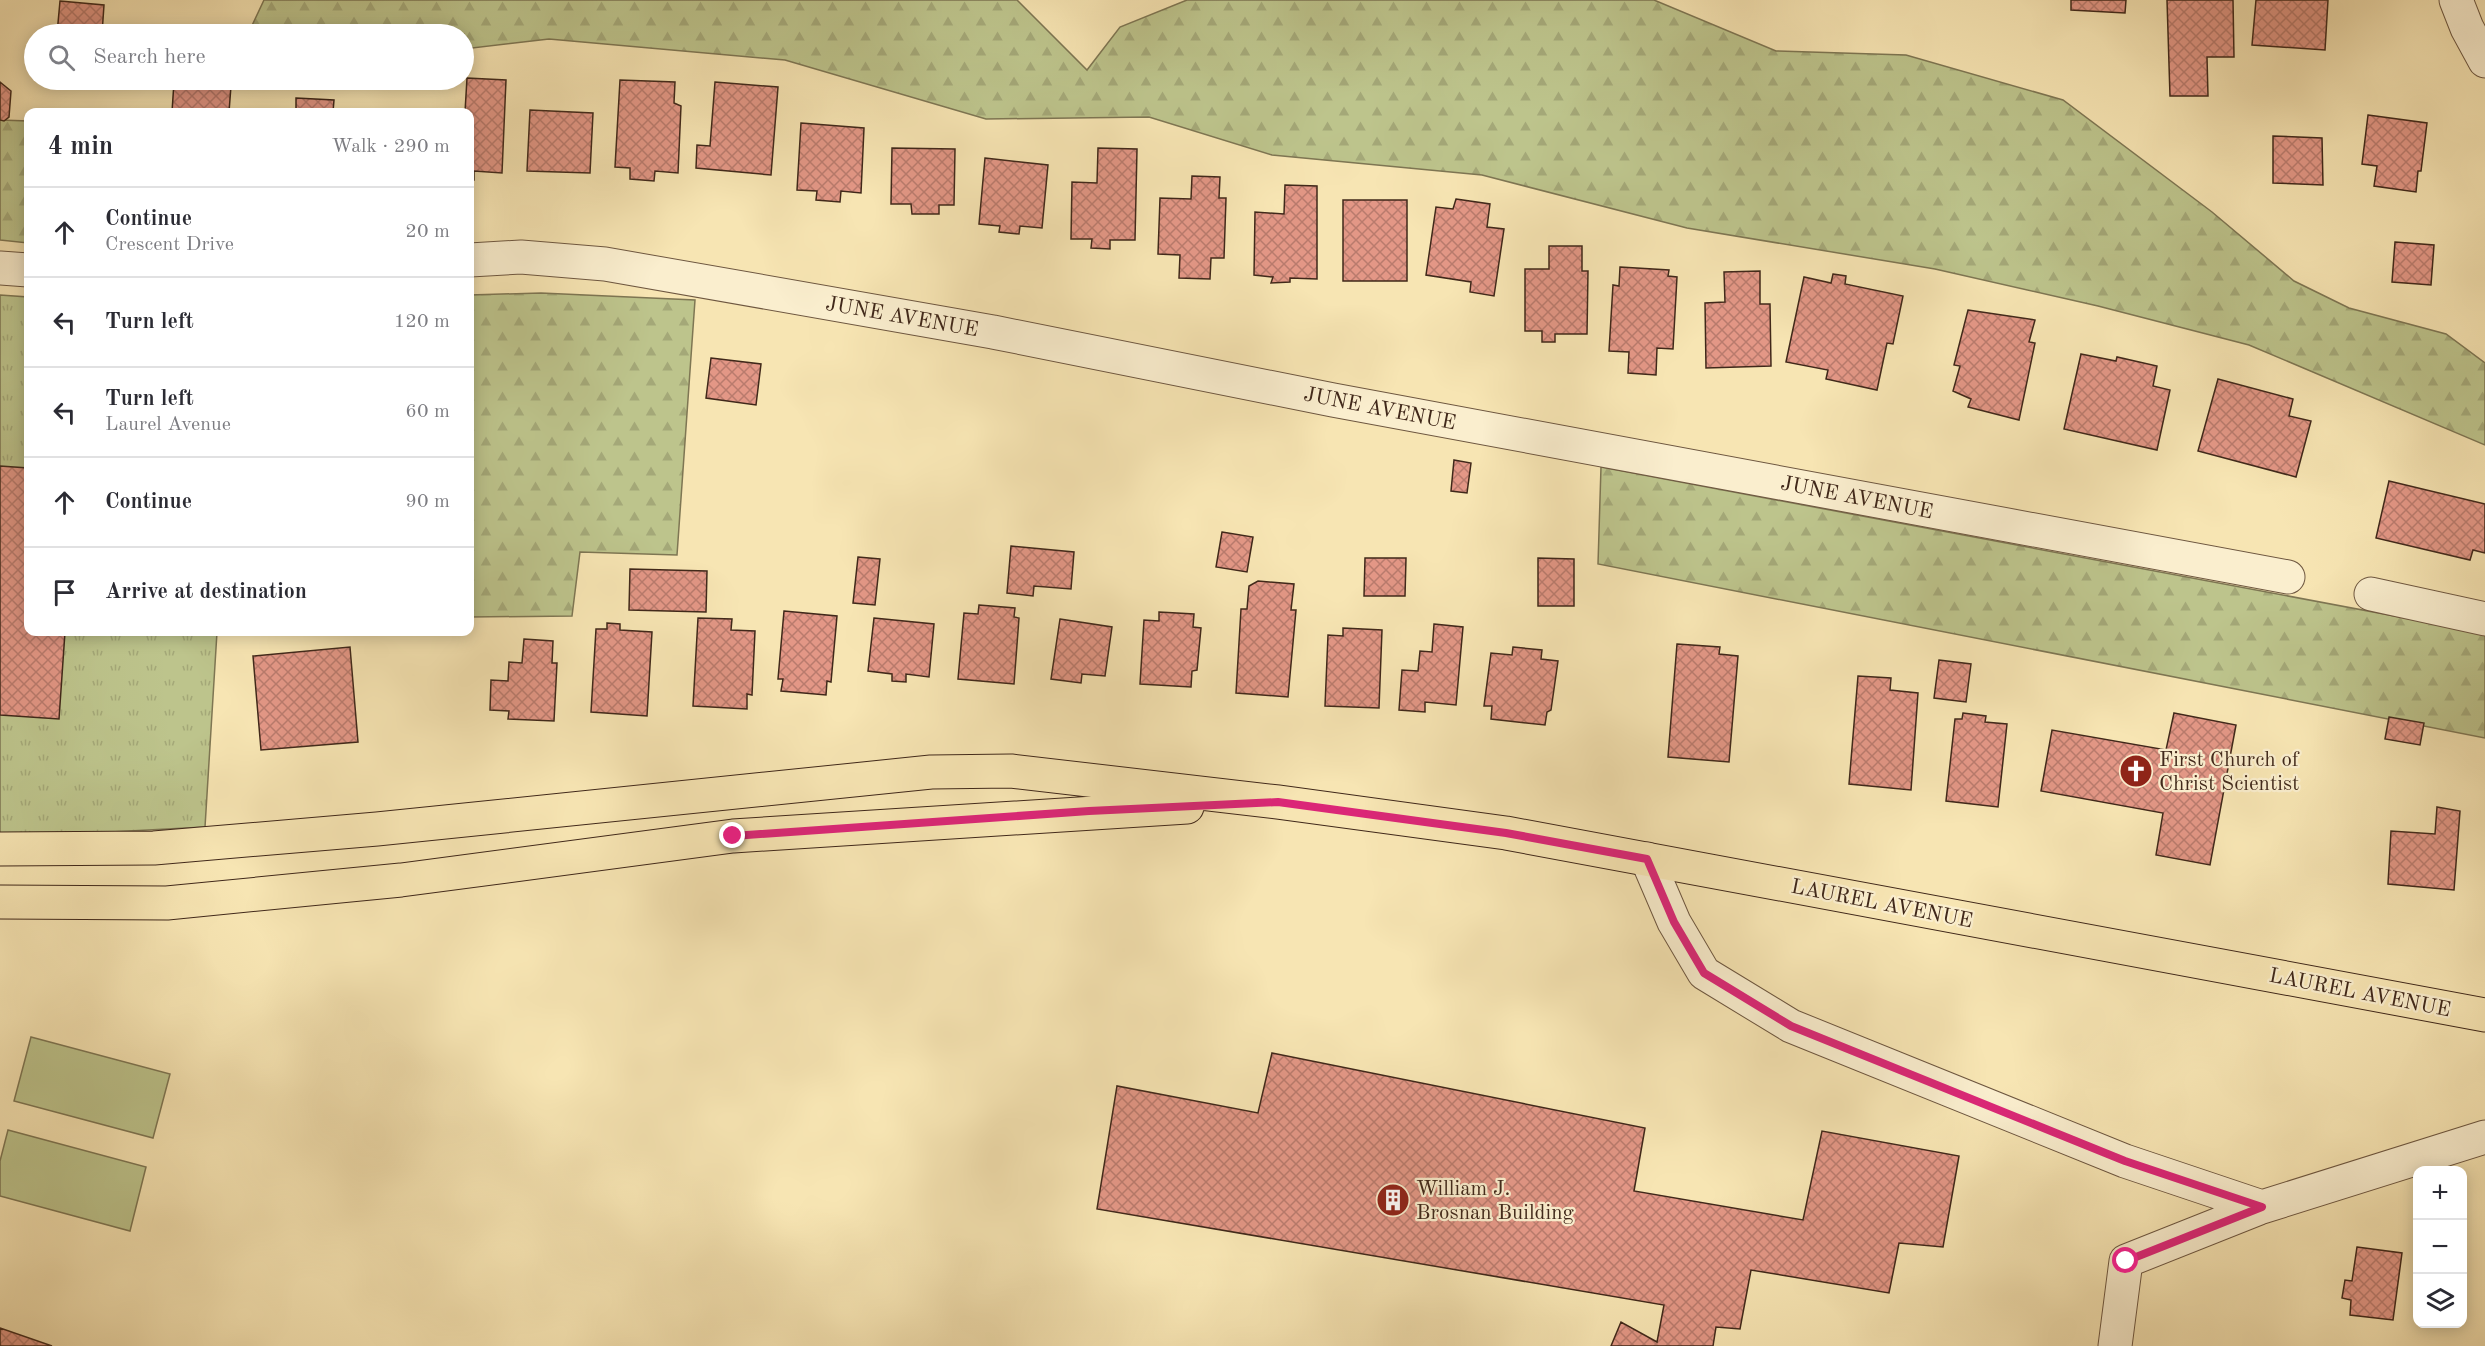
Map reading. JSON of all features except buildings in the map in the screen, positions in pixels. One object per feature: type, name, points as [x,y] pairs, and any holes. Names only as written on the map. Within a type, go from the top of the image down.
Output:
[{"type":"main road","points":[[0,849],[154,848],[377,829],[931,772],[1011,771],[1278,802]]},
{"type":"main road","points":[[0,902],[167,903],[401,880],[733,836],[1089,811],[1278,802]]},
{"type":"main road","name":"LAUREL AVENUE","points":[[1278,802],[1506,833],[2485,1015]]},
{"type":"street","points":[[2456,0],[2467,28],[2485,61]]},
{"type":"street","name":"JUNE AVENUE","points":[[474,260],[520,257],[616,266],[993,332],[1357,404],[2288,577]]},
{"type":"street","points":[[0,268],[24,270]]},
{"type":"street","points":[[2371,594],[2485,619]]},
{"type":"street","points":[[1647,859],[1674,922],[1704,973],[1791,1026],[2125,1161],[2262,1207]]},
{"type":"street","points":[[2115,1346],[2126,1261],[2262,1207],[2485,1137]]},
{"type":"green space","points":[[264,0],[1017,0],[1087,70],[1120,27],[1187,0],[1654,0],[1776,51],[1906,55],[2063,100],[2212,212],[2294,281],[2349,308],[2446,334],[2485,363],[2485,445],[2249,345],[2098,306],[1935,269],[1687,228],[1482,175],[1272,155],[1149,117],[986,119],[785,60],[549,39],[474,48],[474,24],[253,24]]},
{"type":"green space","points":[[0,120],[24,121],[24,243],[0,240]]},
{"type":"green space","points":[[541,293],[695,300],[677,555],[580,552],[572,616],[474,617],[474,295]]},
{"type":"green space","points":[[0,295],[24,297],[24,636],[217,636],[205,827],[91,833],[0,833]]},
{"type":"green space","points":[[1601,467],[2485,633],[2485,738],[1598,564]]},
{"type":"green space","points":[[31,1037],[170,1074],[153,1138],[14,1101]]},
{"type":"green space","points":[[8,1130],[146,1167],[130,1231],[0,1196],[0,1161]]},
{"type":"place","name":"First Church of Christ Scientist","points":[[2136,771]]},
{"type":"place","name":"William J. Brosnan Building","points":[[1393,1200]]},
{"type":"route","points":[[733,836],[1089,811],[1278,802],[1506,833],[1647,859],[1674,922],[1704,973],[1791,1026],[2125,1161],[2262,1207],[2126,1261]]}]
